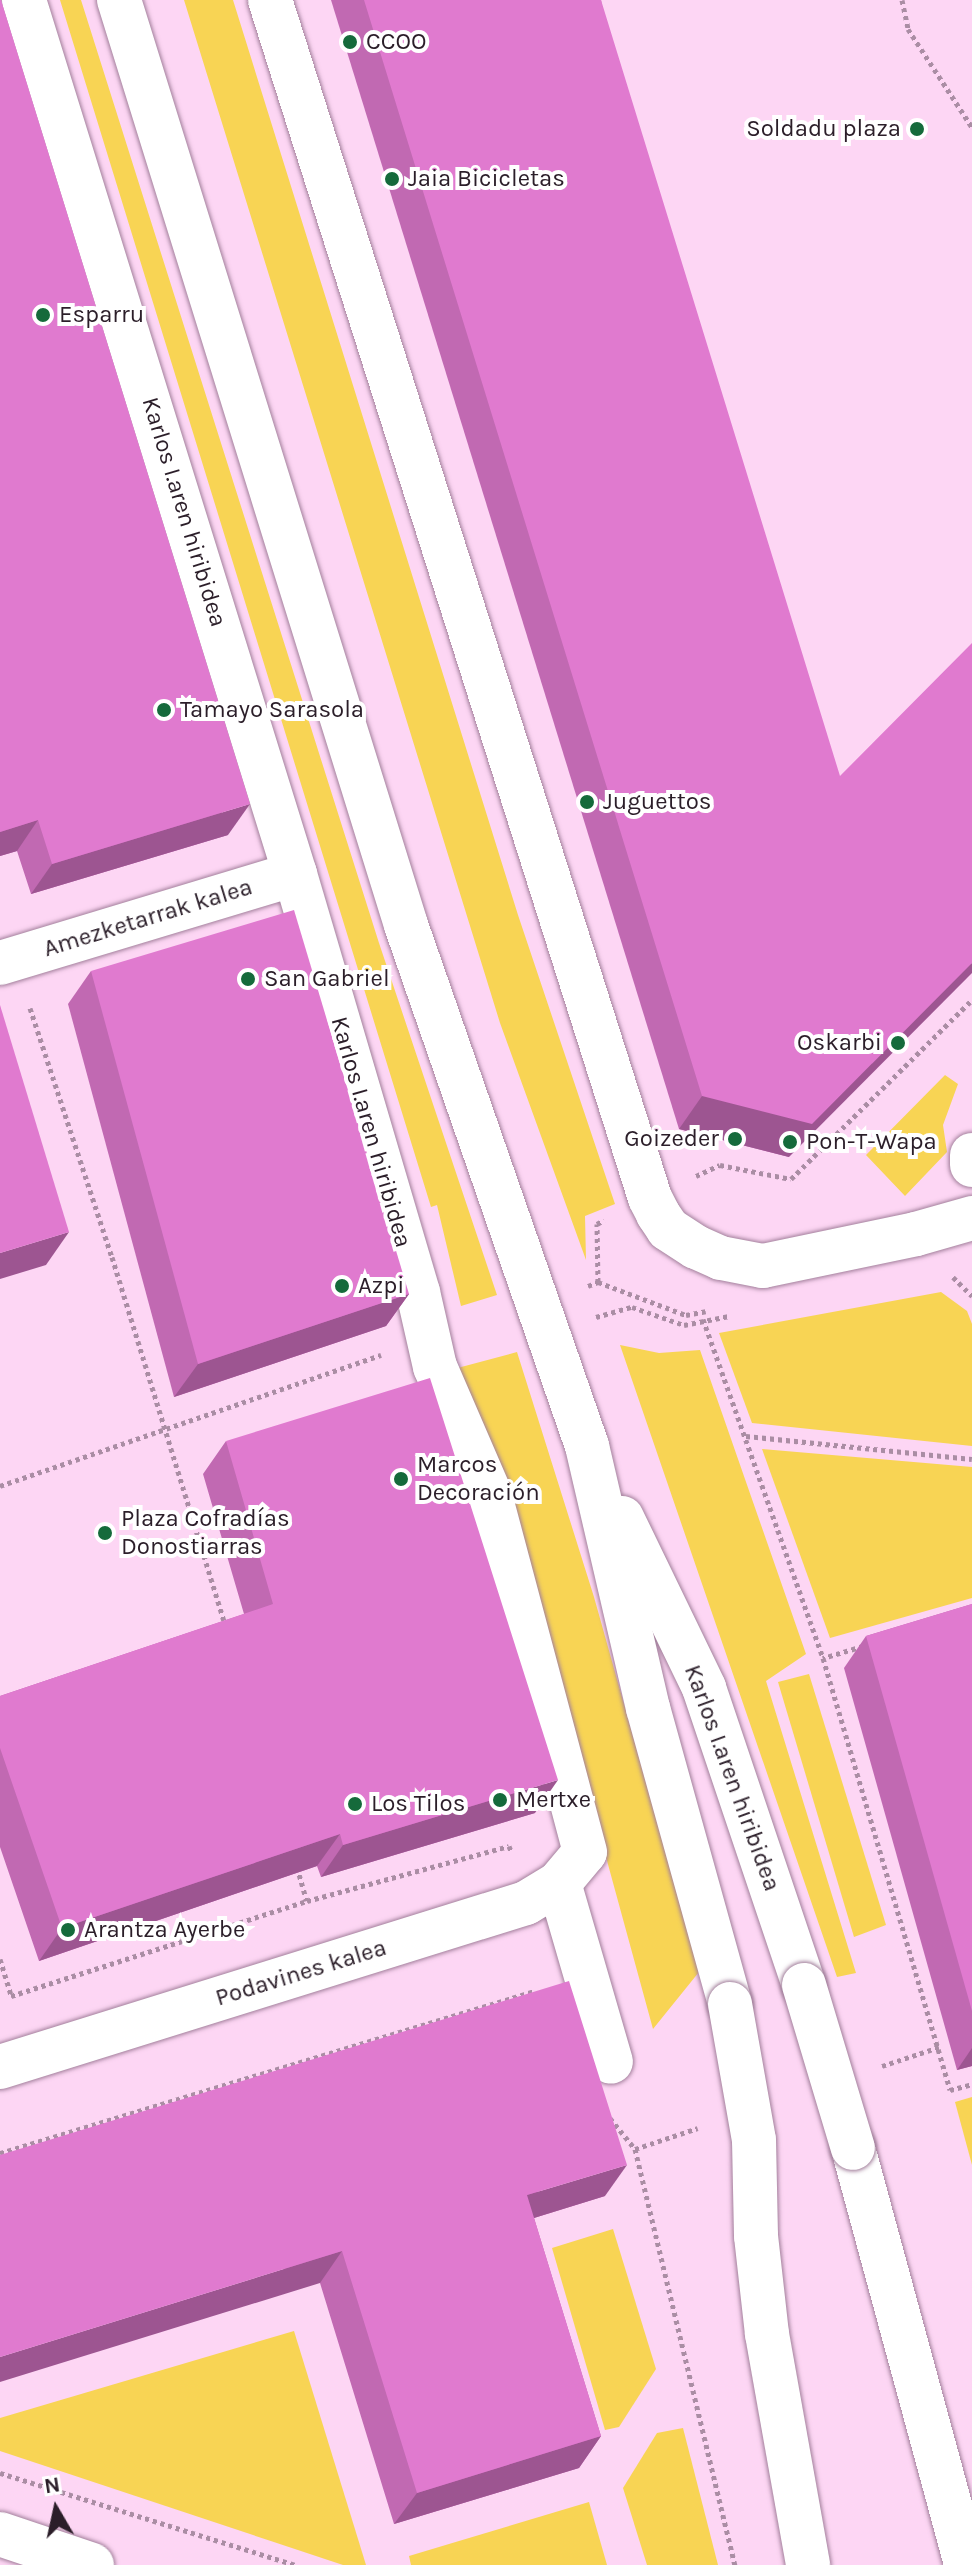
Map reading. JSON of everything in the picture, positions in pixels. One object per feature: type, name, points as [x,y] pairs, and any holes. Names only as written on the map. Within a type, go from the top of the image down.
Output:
[{"type":"main road","name":"Karlos I.aren hiribidea","points":[[24,0],[295,874],[418,1292],[435,1367],[490,1494],[557,1879],[611,2062]]},
{"type":"main road","name":"Karlos I.aren hiribidea","points":[[119,0],[406,925],[587,1446],[648,1708],[730,2004],[754,2140],[756,2236],[767,2334],[808,2565]]},
{"type":"main road","points":[[270,0],[650,1198],[668,1229],[696,1247],[721,1258],[763,1266],[916,1234],[972,1218]]},
{"type":"main road","name":"Amezketarrak kalea","points":[[0,963],[295,874]]},
{"type":"main road","points":[[972,1155],[972,1165]]},
{"type":"main road","name":"Karlos I.aren hiribidea","points":[[587,1446],[704,1688],[804,1985],[911,2352],[966,2565]]},
{"type":"main road","name":"Podavines kalea","points":[[0,2067],[557,1879]]},
{"type":"main road","points":[[0,2534],[92,2565]]},
{"type":"path","points":[[902,0],[908,29],[972,127]]},
{"type":"path","points":[[650,1198],[720,1165],[791,1179],[972,1000]]},
{"type":"path","points":[[45,1003],[30,1008],[112,1257],[227,1627]]},
{"type":"path","points":[[547,1329],[632,1307],[684,1325],[734,1315]]},
{"type":"path","points":[[700,1312],[823,1658],[950,2090],[972,2084]]},
{"type":"path","points":[[746,1436],[972,1459]]},
{"type":"path","points":[[823,1658],[868,1645]]},
{"type":"path","points":[[0,1959],[11,1996],[307,1901],[521,1842]]},
{"type":"path","points":[[509,1846],[557,1879]]},
{"type":"path","points":[[294,1855],[307,1901]]},
{"type":"path","points":[[0,2153],[543,1989]]},
{"type":"path","points":[[635,2149],[735,2565]]},
{"type":"path","points":[[0,2473],[296,2565]]},
{"type":"shaded area","points":[[60,0],[81,0],[379,943],[497,1295],[461,1306],[437,1205],[431,1207]]},
{"type":"shaded area","points":[[184,0],[233,0],[518,915],[615,1204],[585,1216],[586,1260],[500,1023]]},
{"type":"shaded area","points":[[945,1075],[958,1084],[943,1125],[947,1152],[905,1196],[866,1155]]},
{"type":"shaded area","points":[[941,1292],[967,1311],[972,1324],[972,1446],[752,1423],[719,1333]]},
{"type":"shaded area","points":[[620,1345],[659,1353],[700,1350],[806,1654],[766,1681],[856,1973],[837,1977]]},
{"type":"shaded area","points":[[517,1352],[594,1597],[699,1972],[653,2029],[539,1612],[450,1370]]},
{"type":"shaded area","points":[[762,1449],[972,1467],[972,1598],[830,1638]]},
{"type":"shaded area","points":[[809,1674],[886,1925],[854,1937],[778,1682]]},
{"type":"shaded area","points":[[972,2097],[972,2165],[955,2102]]},
{"type":"shaded area","points":[[613,2229],[656,2369],[619,2427],[605,2430],[552,2248]]},
{"type":"shaded area","points":[[294,2331],[366,2565],[343,2565],[0,2451],[0,2418]]},
{"type":"shaded area","points":[[683,2428],[718,2565],[647,2565],[623,2488],[657,2433]]},
{"type":"shaded area","points":[[589,2502],[607,2565],[411,2565],[409,2556]]},
{"type":"building","points":[[0,0],[250,804],[52,864],[38,820],[0,832]]},
{"type":"building","points":[[364,0],[601,0],[840,776],[972,643],[972,963],[812,1124],[702,1096]]},
{"type":"building","points":[[294,910],[409,1294],[198,1364],[91,971]]},
{"type":"building","points":[[0,1005],[69,1232],[0,1253]]},
{"type":"building","points":[[430,1378],[558,1780],[343,1845],[340,1834],[62,1928],[0,1748],[0,1696],[273,1604],[226,1441]]},
{"type":"building","points":[[972,1604],[972,2011],[866,1636]]},
{"type":"building","points":[[569,1981],[627,2165],[527,2195],[601,2436],[417,2493],[342,2251],[0,2357],[0,2155]]},
{"type":"place","name":"CCOO","points":[[350,42]]},
{"type":"place","name":"Soldadu plaza","points":[[917,129]]},
{"type":"place","name":"Jaia Bicicletas","points":[[392,179]]},
{"type":"place","name":"Esparru","points":[[43,315]]},
{"type":"place","name":"Tamayo Sarasola","points":[[164,710]]},
{"type":"place","name":"Juguettos","points":[[587,802]]},
{"type":"place","name":"San Gabriel","points":[[248,979]]},
{"type":"place","name":"Oskarbi","points":[[898,1043]]},
{"type":"place","name":"Goizeder","points":[[735,1139]]},
{"type":"place","name":"Pon-T-Wapa","points":[[790,1142]]},
{"type":"place","name":"Azpi","points":[[342,1286]]},
{"type":"place","name":"Marcos Decoración","points":[[401,1479]]},
{"type":"place","name":"Plaza Cofradías Donostiarras","points":[[105,1533]]},
{"type":"place","name":"Mertxe","points":[[500,1800]]},
{"type":"place","name":"Los Tilos","points":[[355,1804]]},
{"type":"place","name":"Arantza Ayerbe","points":[[68,1930]]}]
